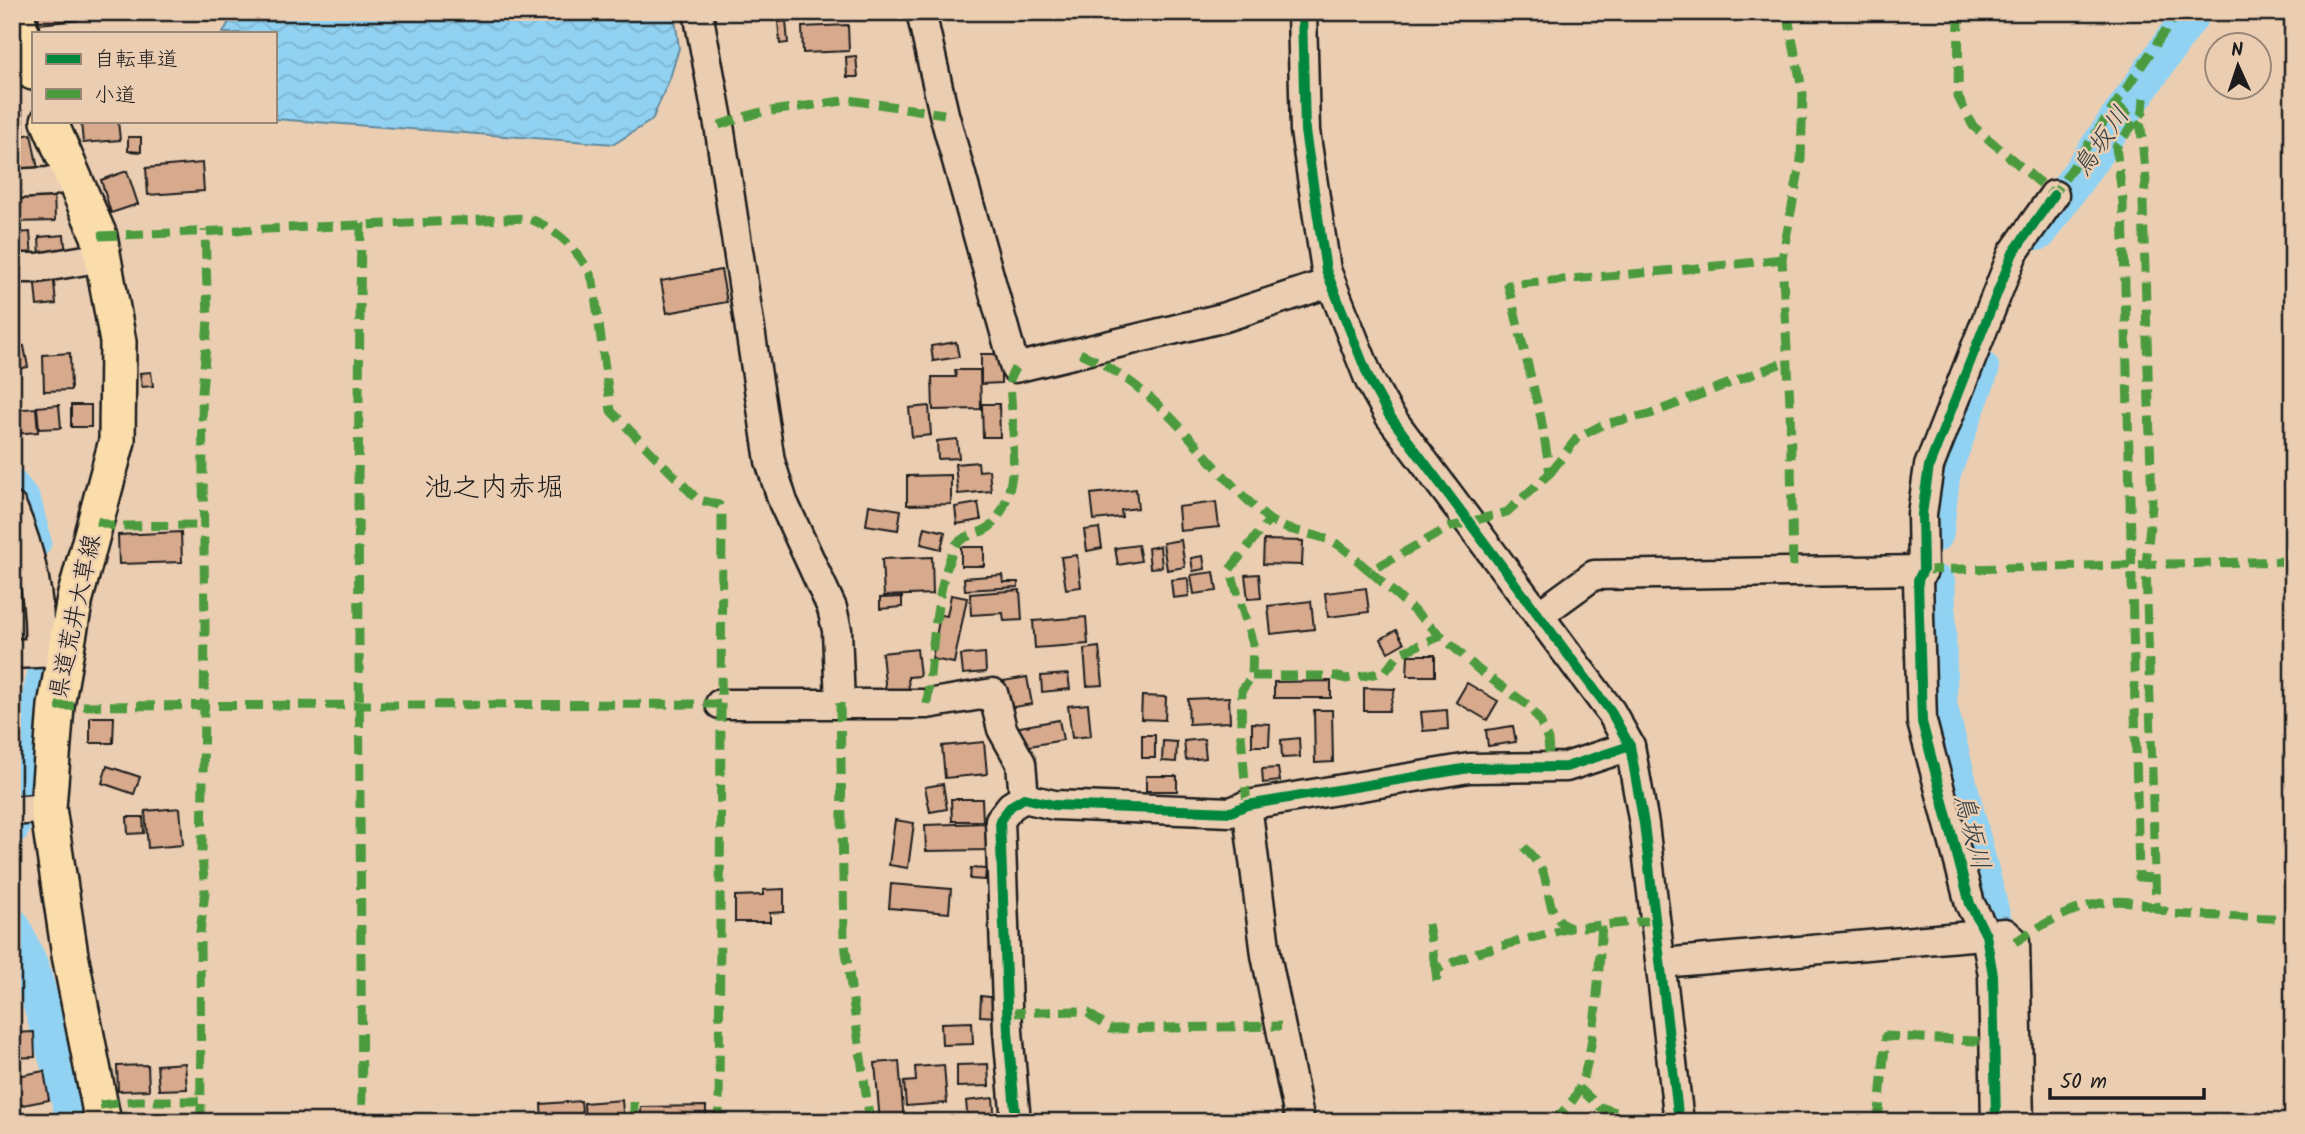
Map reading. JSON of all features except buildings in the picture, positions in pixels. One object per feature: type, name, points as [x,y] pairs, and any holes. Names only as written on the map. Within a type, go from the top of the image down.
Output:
[{"type":"main road","points":[[15,12],[32,69]]},
{"type":"main road","name":"県道荒井大草線","points":[[50,122],[99,236],[118,342],[117,441],[75,598],[39,653],[50,765],[48,808],[70,955],[103,1122]]},
{"type":"street","points":[[698,12],[719,125],[770,461],[783,502],[832,608],[837,629],[839,703]]},
{"type":"street","points":[[921,12],[944,114],[1015,368],[1222,318],[1329,283]]},
{"type":"street","points":[[1302,12],[1305,131],[1329,283],[1370,381],[1389,415],[1611,712],[1630,746],[1653,881],[1679,1122]]},
{"type":"street","points":[[12,184],[49,183],[72,175]]},
{"type":"street","points":[[1996,1122],[1993,934],[1970,904],[1922,722],[1918,580],[1923,569],[1922,514],[1929,466],[2013,253],[2054,195]]},
{"type":"street","points":[[12,268],[38,268],[103,257]]},
{"type":"street","points":[[12,507],[20,526],[41,618],[39,653]]},
{"type":"street","points":[[1539,615],[1594,575],[1923,569]]},
{"type":"street","points":[[720,704],[927,704],[993,693],[1002,729],[1021,763],[1024,798]]},
{"type":"street","points":[[1016,1122],[1007,1031],[1000,820],[1011,806],[1024,798],[1054,805],[1231,812],[1247,805],[1469,768],[1566,768],[1630,746]]},
{"type":"street","points":[[1247,805],[1266,955],[1300,1122]]},
{"type":"street","points":[[12,811],[48,808]]},
{"type":"street","points":[[1662,963],[1993,934],[2015,942],[2019,1122]]},
{"type":"water","points":[[234,12],[674,12],[679,48],[670,78],[652,120],[614,144],[276,119],[276,32],[224,32]]},
{"type":"waterway","name":"鳥坂川","points":[[2039,232],[2193,12]]},
{"type":"waterway","name":"鳥坂川","points":[[1935,534],[1942,474],[1981,369]]},
{"type":"waterway","points":[[12,488],[23,502],[33,542]]},
{"type":"waterway","name":"鳥坂川","points":[[1937,584],[1939,706],[2003,960]]},
{"type":"waterway","points":[[12,826],[47,668]]},
{"type":"waterway","points":[[12,926],[31,969],[76,1122]]},
{"type":"marked path","points":[[1787,12],[1803,94],[1801,160],[1782,259],[1790,403],[1793,571]]},
{"type":"marked path","points":[[1959,12],[1958,97],[1973,126],[2054,195],[2178,12]]},
{"type":"marked path","points":[[2144,98],[2143,112],[2116,147],[2123,202],[2139,877],[2155,878]]},
{"type":"marked path","points":[[719,125],[757,113],[850,100],[944,114]]},
{"type":"marked path","points":[[2116,104],[2141,127],[2146,182],[2143,203],[2152,506],[2146,564],[2156,908],[2173,914],[2293,919]]},
{"type":"marked path","points":[[99,236],[528,218],[549,228],[567,242],[582,260],[593,281],[611,411],[697,499],[719,505],[722,511],[719,1122]]},
{"type":"marked path","points":[[361,223],[358,487],[362,1122]]},
{"type":"marked path","points":[[201,1122],[200,933],[205,892],[202,856],[205,628],[202,392],[208,321],[205,230]]},
{"type":"marked path","points":[[1080,353],[1111,369],[1160,407],[1267,518],[1283,527],[1337,544],[1370,571],[1450,527],[1507,512],[1550,473],[1541,418],[1508,285],[1782,259]]},
{"type":"marked path","points":[[1550,473],[1577,438],[1604,424],[1650,414],[1787,361]]},
{"type":"marked path","points":[[927,704],[938,607],[953,550],[960,540],[992,525],[1002,510],[1008,493],[1013,454],[1010,378],[1015,368]]},
{"type":"marked path","points":[[1247,805],[1241,734],[1242,690],[1252,676],[1253,644],[1230,569],[1269,520]]},
{"type":"marked path","points":[[97,521],[113,526],[204,525]]},
{"type":"marked path","points":[[1923,570],[2293,561]]},
{"type":"marked path","points":[[1370,571],[1480,671],[1528,705],[1540,721],[1548,740],[1550,767]]},
{"type":"marked path","points":[[1252,676],[1336,676],[1346,679],[1385,672],[1400,653],[1441,636]]},
{"type":"marked path","points":[[840,703],[844,937],[870,1122]]},
{"type":"marked path","points":[[56,706],[720,704]]},
{"type":"marked path","points":[[1524,847],[1543,871],[1551,906],[1557,918],[1570,928],[1657,920]]},
{"type":"marked path","points":[[2015,942],[2048,922],[2082,907],[2118,901],[2156,908]]},
{"type":"marked path","points":[[1428,924],[1436,971]]},
{"type":"marked path","points":[[1553,1122],[1575,1097],[1588,1060],[1595,1014],[1602,925]]},
{"type":"marked path","points":[[1437,981],[1436,971],[1478,952],[1570,928]]},
{"type":"marked path","points":[[1007,1013],[1076,1011],[1088,1013],[1110,1029],[1281,1026]]},
{"type":"marked path","points":[[1878,1122],[1886,1036],[1994,1042]]},
{"type":"marked path","points":[[1579,1088],[1600,1107],[1648,1122]]},
{"type":"marked path","points":[[100,1105],[137,1101],[201,1101]]},
{"type":"marked path","points":[[634,1102],[634,1122]]},
{"type":"cycle path","points":[[1302,12],[1305,131],[1326,270],[1370,381],[1389,415],[1611,712],[1630,746],[1644,824],[1679,1122]]},
{"type":"cycle path","points":[[1996,1122],[1993,975],[1986,935],[1970,904],[1922,722],[1918,580],[1923,570],[1922,514],[1929,466],[2013,253],[2054,195]]},
{"type":"cycle path","points":[[1016,1122],[1008,1031],[1000,820],[1011,806],[1024,798],[1054,805],[1231,812],[1247,805],[1469,768],[1566,767],[1630,746]]},
{"type":"district","name":"池之内赤堀","points":[[494,488]]}]
